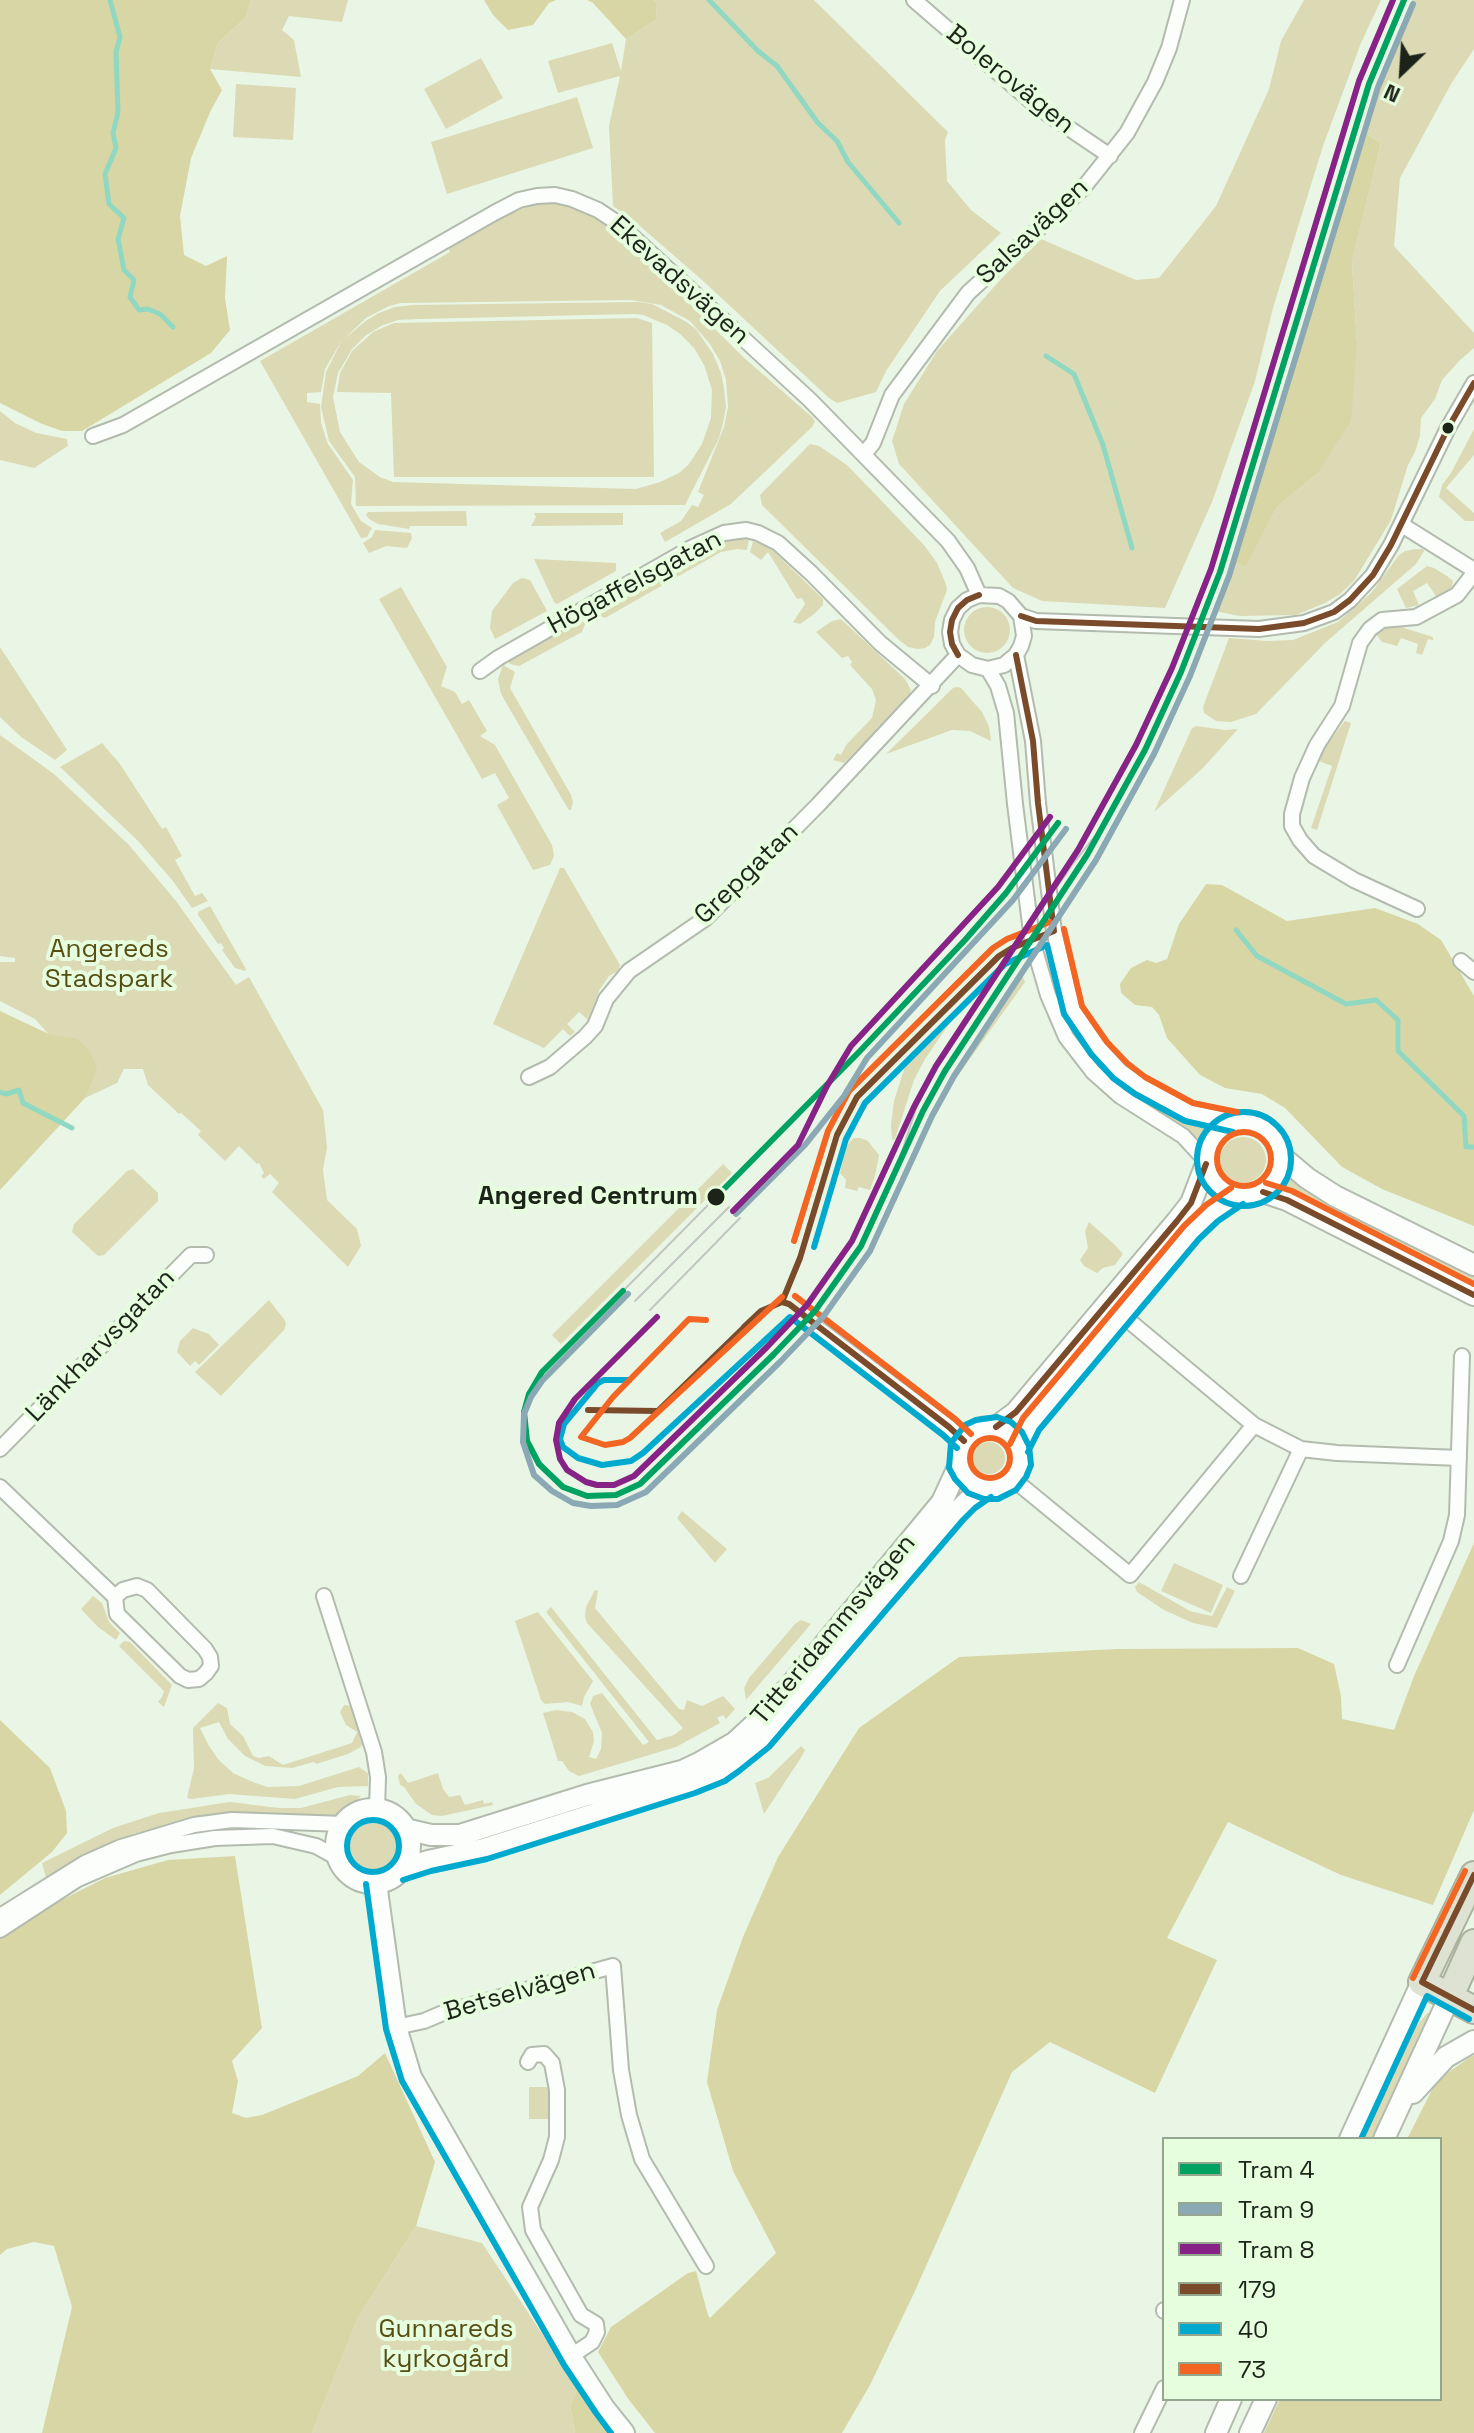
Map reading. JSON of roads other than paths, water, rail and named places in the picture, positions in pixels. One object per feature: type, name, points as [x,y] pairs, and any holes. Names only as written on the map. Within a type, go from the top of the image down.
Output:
[{"type":"highway","points":[[1474,1875],[1422,1982],[1474,2010]]},
{"type":"highway","points":[[1450,1996],[1474,1943]]},
{"type":"street","name":"Bolerovägen","points":[[914,0],[1039,108],[1110,156]]},
{"type":"street","name":"Salsavägen","points":[[864,454],[873,443],[892,395],[968,293],[1061,210],[1127,133],[1155,82],[1169,48],[1182,0]]},
{"type":"street","name":"Ekevadsvägen","points":[[93,436],[123,425],[494,213],[519,200],[555,195],[598,210],[619,224],[810,400],[948,541],[967,568],[979,595]]},
{"type":"street","points":[[1021,616],[1024,636],[1016,655],[1004,665],[988,669],[972,665],[958,655],[952,644],[952,620],[958,608],[979,595],[999,596],[1021,616],[1036,621],[1259,629],[1304,623],[1334,612],[1373,575],[1474,383]]},
{"type":"street","points":[[1402,525],[1474,572],[1457,595],[1416,617],[1382,620],[1370,629],[1360,643],[1342,706],[1317,745],[1302,778],[1292,814],[1292,826],[1314,856],[1354,880],[1417,909]]},
{"type":"street","name":"Högaffelsgatan","points":[[480,671],[691,548],[724,533],[746,530],[778,543],[880,643],[932,686]]},
{"type":"street","name":"Grepgatan","points":[[529,1077],[550,1067],[585,1037],[595,1026],[606,999],[629,971],[706,918],[932,686],[958,655]]},
{"type":"street","points":[[988,669],[998,686],[1006,713],[1032,940],[1051,1003],[1066,1037],[1093,1072],[1120,1096],[1183,1136],[1206,1162],[1213,1181],[1228,1193],[1246,1197],[1263,1192],[1280,1171],[1282,1157],[1279,1146],[1267,1129],[1257,1123],[1235,1122],[1189,1112],[1140,1085],[1120,1071],[1099,1048],[1069,1002],[1054,931],[1033,741],[1016,655]]},
{"type":"street","points":[[1461,961],[1474,972]]},
{"type":"street","points":[[996,1427],[1010,1434],[1019,1448],[1021,1464],[1013,1479],[999,1488],[986,1489],[969,1481],[959,1465],[959,1452],[964,1441],[979,1429],[996,1427],[1016,1412],[1177,1221],[1199,1186],[1211,1141],[1217,1132],[1235,1122]]},
{"type":"street","points":[[1282,1157],[1335,1196],[1474,1265]]},
{"type":"street","points":[[1263,1192],[1287,1200],[1474,1295]]},
{"type":"street","points":[[1019,1448],[1031,1424],[1192,1232],[1237,1196]]},
{"type":"street","name":"Länkharvsgatan","points":[[0,1449],[191,1255],[206,1255]]},
{"type":"street","points":[[1122,1315],[1254,1425],[1301,1449],[1459,1458]]},
{"type":"street","points":[[819,1329],[964,1441]]},
{"type":"street","points":[[1397,1665],[1451,1541],[1457,1515],[1462,1356]]},
{"type":"street","points":[[1013,1479],[1130,1575],[1254,1425]]},
{"type":"street","points":[[1241,1576],[1301,1449]]},
{"type":"street","name":"Titteridammsvägen","points":[[405,1829],[431,1835],[460,1835],[587,1795],[682,1771],[734,1743],[771,1709],[942,1502],[959,1465]]},
{"type":"street","points":[[0,1487],[115,1597],[117,1614],[180,1676],[188,1680],[199,1679],[206,1673],[211,1666],[205,1649],[147,1590],[137,1586],[123,1590],[115,1597]]},
{"type":"street","name":"Titteridammsvägen","points":[[400,1871],[428,1861],[484,1849],[692,1783],[734,1763],[761,1741],[956,1513],[986,1489]]},
{"type":"street","points":[[324,1596],[374,1752],[378,1777],[377,1810]]},
{"type":"street","points":[[377,1810],[393,1816],[405,1829],[409,1848],[407,1860],[400,1871],[389,1879],[376,1883],[363,1882],[343,1869],[336,1843],[344,1824],[359,1813],[377,1810]]},
{"type":"street","points":[[0,1916],[85,1863],[121,1847],[181,1828],[232,1820],[344,1824]]},
{"type":"street","points":[[0,1930],[78,1879],[136,1854],[171,1845],[215,1838],[273,1836],[316,1846],[338,1858]]},
{"type":"street","points":[[376,1883],[396,2027],[411,2077],[571,2356],[596,2397],[624,2433]]},
{"type":"street","name":"Betselvägen","points":[[396,2027],[613,1966],[621,2070],[629,2115],[642,2159],[706,2266]]},
{"type":"street","points":[[1351,2137],[1422,1982]]},
{"type":"street","points":[[1388,2131],[1450,1996]]},
{"type":"street","points":[[1388,2131],[1417,2087],[1446,2057],[1474,2041]]},
{"type":"street","points":[[528,2062],[532,2055],[544,2054],[552,2063],[557,2090],[557,2137],[551,2160],[530,2207],[533,2230],[581,2315],[596,2324],[597,2332],[592,2342],[571,2356]]},
{"type":"street","points":[[1142,2433],[1162,2392]]},
{"type":"street","points":[[1216,2433],[1230,2401]]},
{"type":"street","points":[[1250,2433],[1265,2401]]},
{"type":"waterway","points":[[110,0],[120,37],[116,52],[118,112],[113,133],[116,148],[105,174],[109,204],[124,218],[118,239],[124,270],[134,280],[130,297],[139,310],[148,309],[160,314],[173,327]]},
{"type":"waterway","points":[[709,0],[758,51],[777,66],[818,123],[837,141],[848,162],[899,223]]},
{"type":"waterway","points":[[1046,356],[1074,374],[1103,445],[1132,548]]},
{"type":"waterway","points":[[1236,930],[1257,956],[1346,1004],[1376,1000],[1398,1020],[1398,1051],[1464,1116],[1466,1147],[1474,1147]]},
{"type":"waterway","points":[[0,1092],[6,1094],[19,1090],[23,1103],[72,1128]]},
{"type":"tram line","name":"8","points":[[657,1317],[575,1399],[559,1423],[556,1440],[560,1459],[567,1470],[586,1482],[614,1485],[634,1476],[807,1305],[852,1241],[936,1066],[1078,850],[1136,745],[1172,668],[1211,569],[1359,81],[1393,0]]},
{"type":"tram line","name":"4","points":[[623,1291],[542,1372],[529,1394],[524,1412],[527,1441],[539,1464],[563,1487],[587,1496],[616,1495],[640,1484],[815,1311],[861,1246],[923,1111],[945,1071],[1087,855],[1145,750],[1181,672],[1220,572],[1369,84],[1404,0]]},
{"type":"tram line","name":"9","points":[[628,1294],[542,1381],[524,1414],[523,1442],[534,1475],[552,1491],[573,1503],[617,1505],[646,1492],[823,1317],[870,1251],[932,1116],[954,1076],[1096,860],[1154,754],[1190,676],[1229,576],[1378,87],[1413,4]]},
{"type":"tram line","name":"8","points":[[733,1211],[798,1145],[851,1046],[998,887],[1050,817]]},
{"type":"tram line","name":"4","points":[[716,1197],[965,940],[1006,893],[1058,823]]},
{"type":"tram line","points":[[882,1204],[929,1075],[1072,865],[1103,826]]},
{"type":"tram line","name":"9","points":[[736,1214],[805,1145],[844,1096],[867,1058],[1013,900],[1066,829]]},
{"type":"tram line","points":[[623,1291],[716,1197]]},
{"type":"tram line","points":[[635,1301],[729,1207]]},
{"type":"tram line","points":[[650,1310],[740,1218]]},
{"type":"place","name":"Angered Centrum","points":[[716,1197]]},
{"type":"park label","name":"Angereds Stadspark","points":[[109,965]]},
{"type":"park label","name":"Gunnareds kyrkogård","points":[[446,2345]]}]
